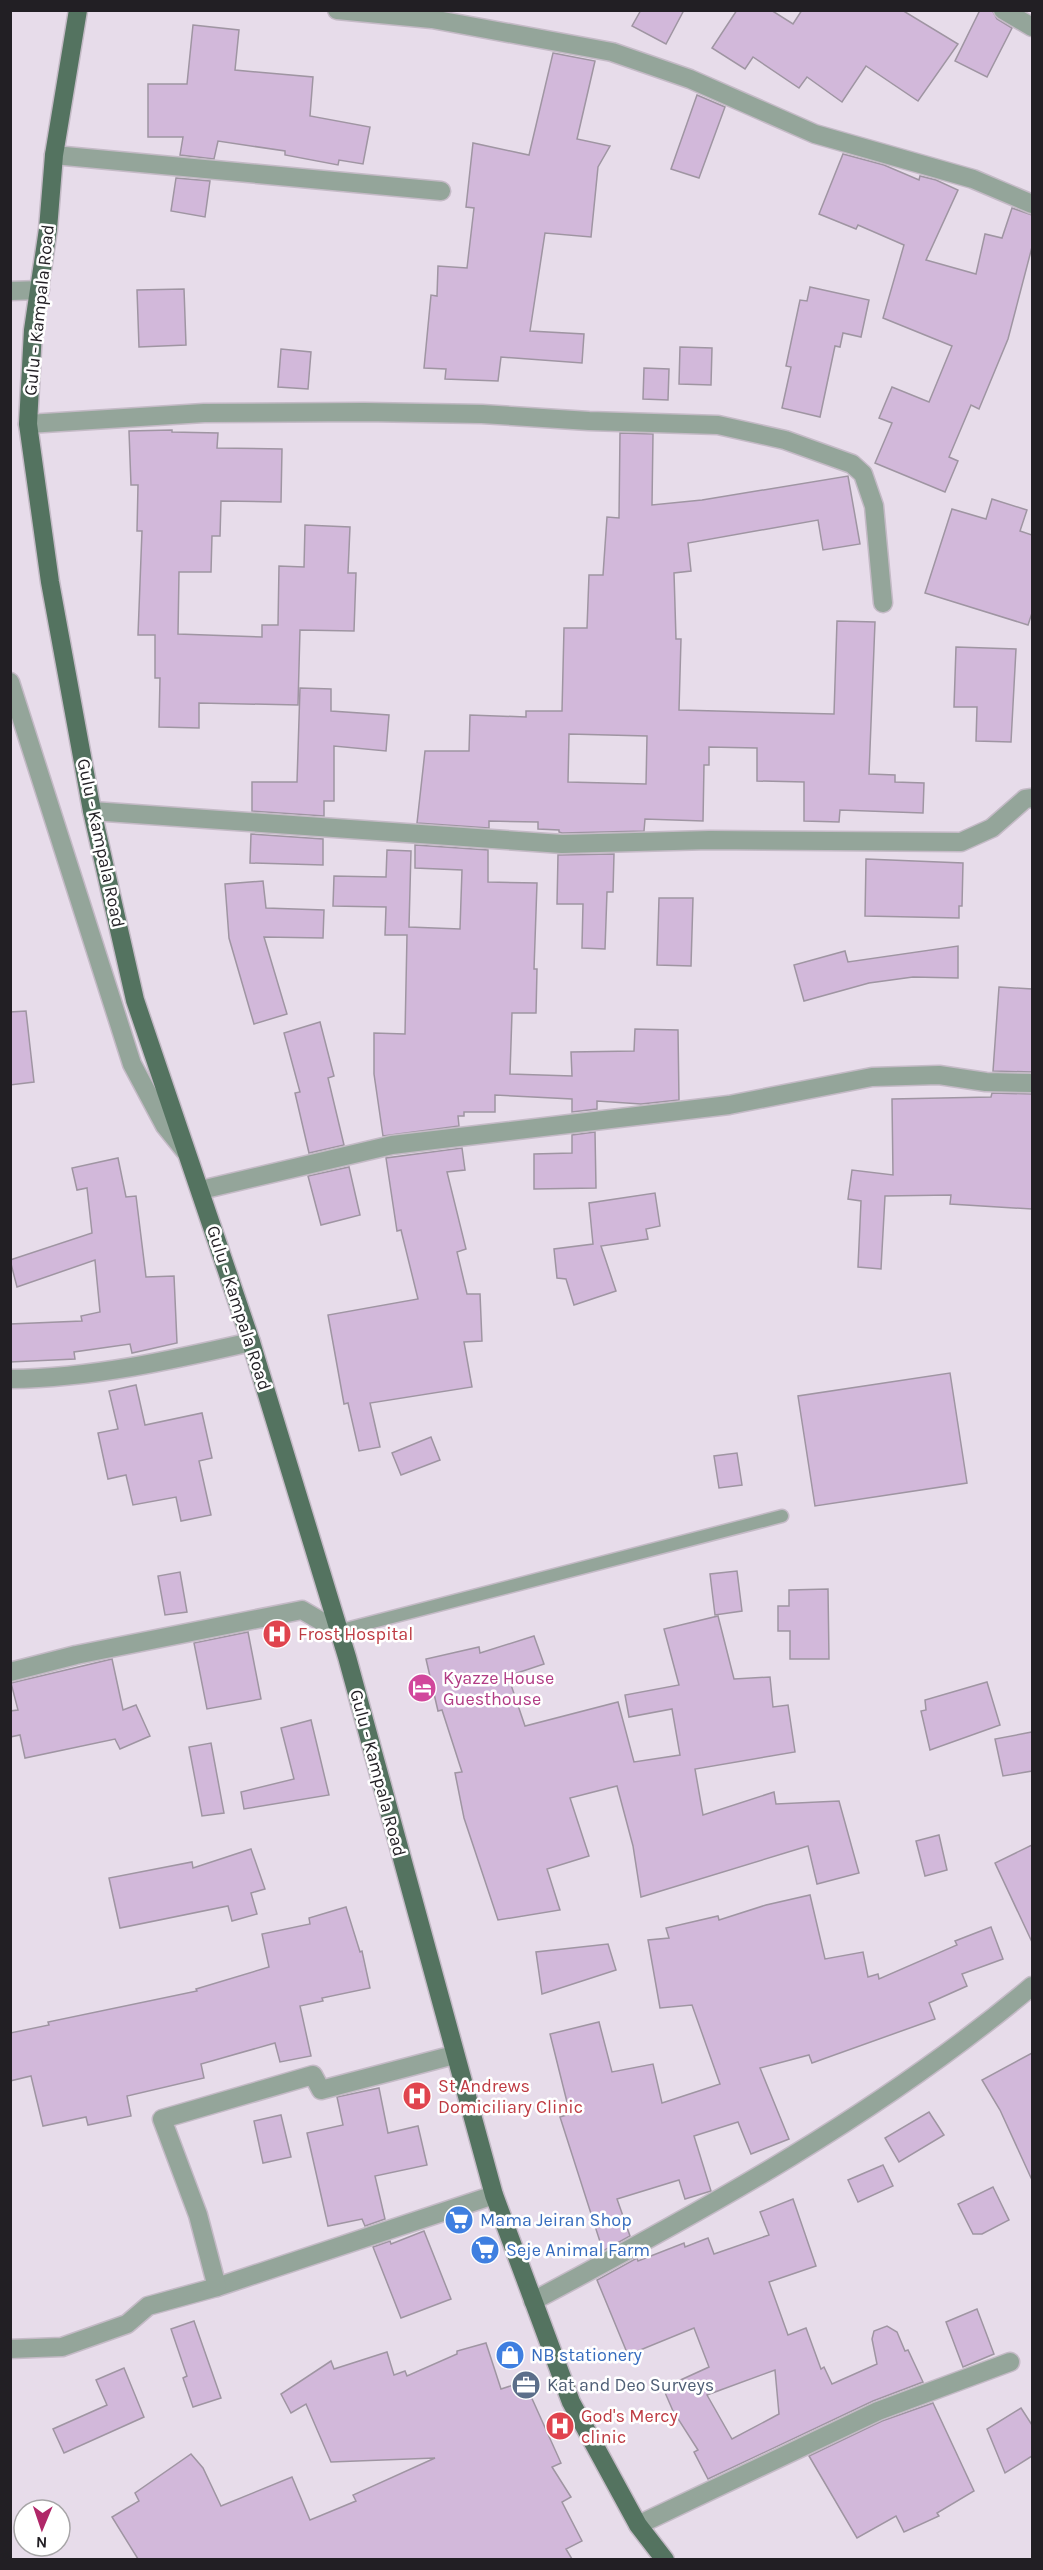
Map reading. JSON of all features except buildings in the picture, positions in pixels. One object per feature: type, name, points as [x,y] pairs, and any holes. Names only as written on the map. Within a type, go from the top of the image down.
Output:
[{"type":"main road","name":"Gulu - Kampala Road","points":[[78,10],[54,156],[40,290],[33,330],[28,424],[50,582],[92,811],[135,1000],[251,1342],[338,1631],[494,2195],[571,2402],[638,2525],[665,2559]]},
{"type":"street","points":[[338,10],[432,19],[612,52],[690,79],[815,134],[973,179],[1032,204]]},
{"type":"street","points":[[1003,10],[1032,27]]},
{"type":"street","points":[[54,156],[441,191]]},
{"type":"street","points":[[10,291],[40,290]]},
{"type":"street","points":[[28,424],[204,413],[364,412],[482,414],[589,422],[717,424],[785,440],[852,464],[863,474],[874,506],[883,603]]},
{"type":"street","points":[[10,682],[132,1064],[165,1126],[189,1156]]},
{"type":"street","points":[[92,811],[562,844],[710,840],[961,842],[992,828],[1025,799],[1032,798]]},
{"type":"street","points":[[201,1190],[392,1145],[729,1105],[872,1077],[939,1075],[986,1082],[1032,1083]]},
{"type":"street","points":[[10,1380],[48,1379],[138,1367],[251,1342]]},
{"type":"street","points":[[10,1672],[76,1655],[302,1610],[338,1631]]},
{"type":"street","points":[[533,2301],[699,2213],[870,2106],[998,2014],[1032,1986]]},
{"type":"street","points":[[217,2287],[198,2214],[162,2119],[313,2075],[321,2090],[454,2055]]},
{"type":"street","points":[[10,2349],[62,2347],[127,2324],[148,2306],[217,2287],[494,2195]]},
{"type":"street","points":[[638,2525],[878,2411],[1010,2362]]},
{"type":"lane","points":[[338,1631],[782,1516]]},
{"type":"place","name":"Frost Hospital","points":[[277,1634]]},
{"type":"place","name":"Kyazze House Guesthouse","points":[[422,1688]]},
{"type":"place","name":"St Andrews Domiciliary Clinic","points":[[417,2096]]},
{"type":"place","name":"Mama Jeiran Shop","points":[[459,2220]]},
{"type":"place","name":"Seje Animal Farm","points":[[485,2250]]},
{"type":"place","name":"NB stationery","points":[[510,2355]]},
{"type":"place","name":"Kat and Deo Surveys","points":[[526,2385]]},
{"type":"place","name":"God's Mercy clinic","points":[[560,2426]]}]
